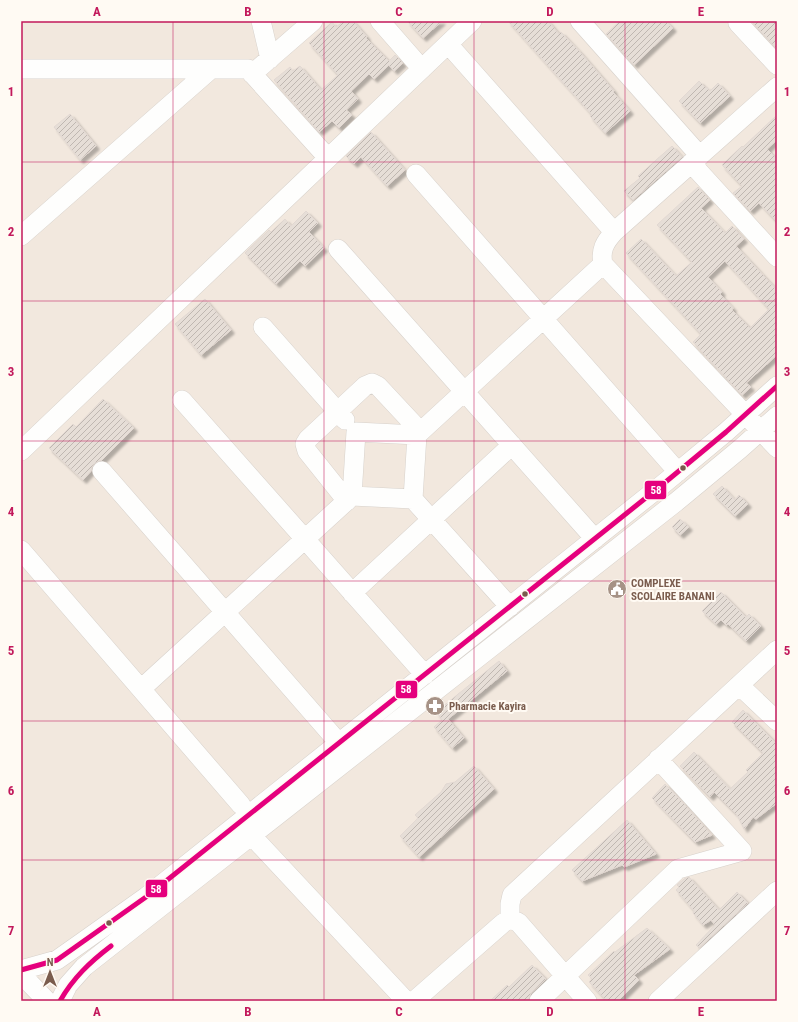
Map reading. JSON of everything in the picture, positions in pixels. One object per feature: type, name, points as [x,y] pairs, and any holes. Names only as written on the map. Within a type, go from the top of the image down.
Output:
[{"type":"street","points":[[261,21],[270,59]]},
{"type":"street","points":[[252,74],[313,21]]},
{"type":"street","points":[[380,21],[422,68]]},
{"type":"street","points":[[21,451],[472,21]]},
{"type":"street","points":[[580,21],[777,257]]},
{"type":"street","points":[[739,21],[738,23],[777,65]]},
{"type":"street","points":[[448,44],[614,232]]},
{"type":"street","points":[[21,236],[211,68]]},
{"type":"street","points":[[21,83],[30,69],[248,68],[328,158]]},
{"type":"street","points":[[777,86],[614,232],[606,241],[601,256],[603,264],[777,448]]},
{"type":"street","points":[[416,174],[678,472]]},
{"type":"street","points":[[338,249],[595,539]]},
{"type":"street","points":[[510,607],[413,499],[418,433],[603,264]]},
{"type":"street","points":[[263,328],[356,432],[418,433]]},
{"type":"street","points":[[413,499],[350,498],[306,448],[306,441],[365,386],[372,383],[378,386],[418,433]]},
{"type":"street","points":[[21,970],[57,960],[146,898],[678,472],[746,415],[777,386]]},
{"type":"street","points":[[182,400],[425,675]]},
{"type":"street","points":[[60,1001],[68,985],[84,967],[676,502],[777,416]]},
{"type":"street","points":[[141,689],[350,498],[356,432]]},
{"type":"street","points":[[352,593],[512,445]]},
{"type":"street","points":[[102,471],[339,744]]},
{"type":"street","points":[[21,550],[241,805]]},
{"type":"street","points":[[510,920],[510,904],[512,895],[777,650]]},
{"type":"street","points":[[739,685],[777,721]]},
{"type":"street","points":[[539,1001],[678,869],[742,851],[658,759]]},
{"type":"street","points":[[252,836],[406,1001]]},
{"type":"street","points":[[658,1001],[777,891]]},
{"type":"street","points":[[414,1001],[502,924],[510,920],[515,920],[519,923],[587,1001]]},
{"type":"street","points":[[21,974],[47,1001]]},
{"type":"shaded area","points":[[21,21],[777,21],[777,1001],[21,1001]]},
{"type":"building","points":[[344,21],[353,21],[367,37],[366,38],[389,61],[395,55],[403,63],[394,71],[389,65],[374,79],[369,74],[351,91],[358,99],[346,110],[352,115],[339,128],[332,121],[319,132],[274,80],[290,67],[293,71],[300,66],[321,90],[338,75],[309,43],[332,22],[336,27]]},
{"type":"building","points":[[407,21],[442,21],[423,38]]},
{"type":"building","points":[[508,21],[548,21],[559,34],[561,32],[580,52],[630,111],[605,133],[590,116],[592,115]]},
{"type":"building","points":[[620,21],[666,21],[673,28],[634,65],[606,34]]},
{"type":"building","points":[[751,21],[777,21],[777,49]]},
{"type":"building","points":[[699,81],[710,91],[718,83],[730,96],[700,123],[679,101]]},
{"type":"building","points":[[70,114],[96,146],[80,160],[54,127]]},
{"type":"building","points":[[777,115],[777,140],[767,149],[777,159],[777,222],[759,203],[750,211],[733,193],[742,186],[722,165]]},
{"type":"building","points":[[371,132],[405,170],[387,186],[361,157],[354,164],[346,156]]},
{"type":"building","points":[[672,146],[682,157],[633,200],[624,191],[640,178],[638,176]]},
{"type":"building","points":[[698,187],[710,200],[701,208],[725,233],[732,226],[744,239],[736,246],[777,290],[777,355],[746,383],[751,387],[742,395],[693,342],[701,334],[626,253],[641,239],[676,276],[692,262],[657,225]],"holes":[[[725,261],[769,309],[750,328],[732,310],[733,308],[720,294],[722,292],[708,277]]]},
{"type":"building","points":[[306,211],[318,223],[309,232],[324,248],[305,266],[300,261],[276,284],[245,253],[269,230],[271,232],[285,219],[291,226]]},
{"type":"building","points":[[205,299],[231,330],[201,355],[175,324]]},
{"type":"building","points":[[103,399],[134,428],[102,460],[95,463],[91,471],[83,480],[49,448],[73,424],[76,427]]},
{"type":"building","points":[[722,486],[735,500],[739,495],[748,504],[735,516],[713,494]]},
{"type":"building","points":[[680,519],[689,527],[680,535],[672,527]]},
{"type":"building","points":[[721,592],[746,617],[749,614],[761,626],[746,641],[728,624],[726,625],[721,620],[716,624],[702,611]]},
{"type":"building","points":[[499,661],[507,671],[448,719],[464,738],[452,748],[434,727],[442,720],[436,712]]},
{"type":"building","points":[[743,710],[777,744],[777,803],[756,819],[753,817],[744,829],[737,815],[714,792],[710,797],[680,766],[694,752],[730,789],[748,772],[746,770],[763,753],[732,722]]},
{"type":"building","points":[[474,766],[494,789],[419,857],[400,836],[418,818],[415,815],[441,792],[446,784],[455,782]]},
{"type":"building","points":[[665,784],[712,835],[695,842],[652,798]]},
{"type":"building","points":[[627,820],[656,854],[624,867],[622,865],[582,881],[572,870]]},
{"type":"building","points":[[689,877],[719,910],[737,892],[748,903],[699,948],[696,945],[715,925],[711,920],[703,925],[693,913],[694,911],[676,890],[679,887],[677,885]]},
{"type":"building","points":[[647,928],[670,949],[634,975],[639,980],[618,1001],[607,1001],[589,982],[592,979],[588,975],[614,951],[615,952]]},
{"type":"building","points":[[532,965],[546,979],[531,993],[528,1001],[490,1001],[507,985],[509,987]]},
{"type":"transit line","name":"58","points":[[21,970],[57,960],[146,897],[662,485],[726,432],[777,386]]},
{"type":"transit line","name":"58","points":[[60,1001],[70,985],[82,971],[111,946]]},
{"type":"place","name":"COMPLEXE SCOLAIRE BANANI","points":[[617,589]]},
{"type":"place","name":"Pharmacie Kayira","points":[[435,706]]}]
